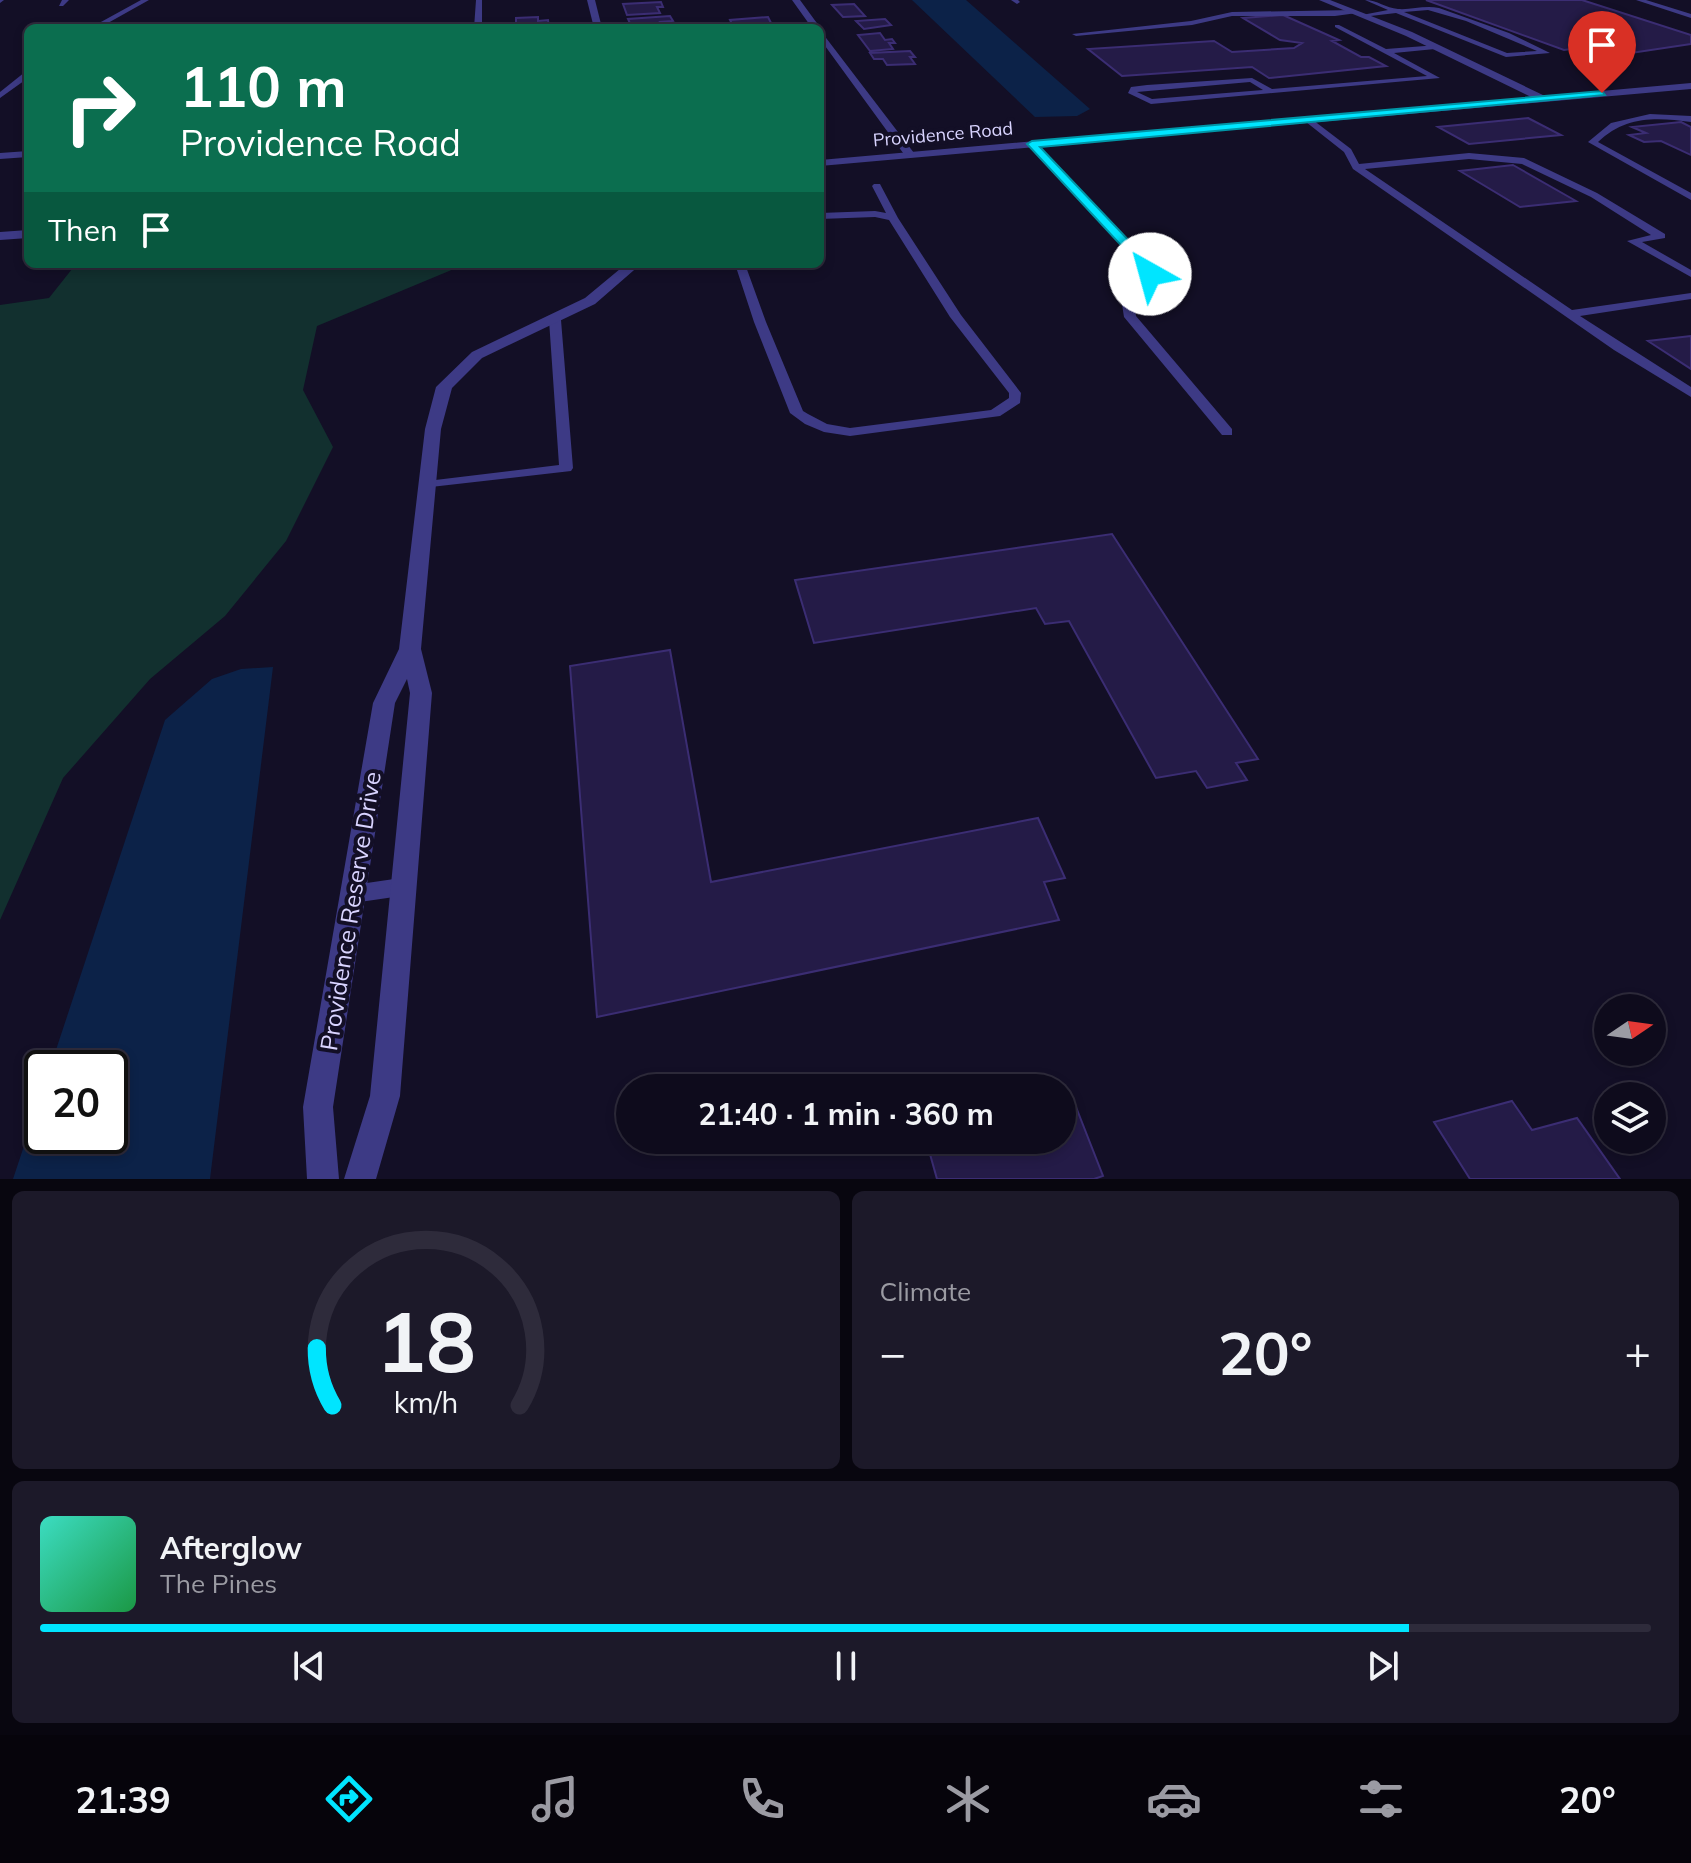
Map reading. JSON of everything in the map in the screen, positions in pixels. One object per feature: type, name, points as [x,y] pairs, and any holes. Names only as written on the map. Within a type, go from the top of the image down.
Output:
[{"type":"street","points":[[591,0],[597,24]]},
{"type":"street","points":[[796,0],[813,24]]},
{"type":"street","points":[[1323,0],[1435,47],[1543,99]]},
{"type":"street","points":[[824,38],[910,155]]},
{"type":"street","points":[[1509,82],[1609,89],[1691,86]]},
{"type":"street","points":[[1385,112],[1489,96],[1505,90],[1509,82]]},
{"type":"street","name":"Providence Road","points":[[824,163],[1691,86]]},
{"type":"street","points":[[0,236],[24,234]]},
{"type":"street","name":"Providence Reserve Drive","points":[[323,1179],[318,1107],[384,703],[410,649],[433,429],[444,387],[477,355],[590,301],[629,268]]},
{"type":"street","name":"Providence Reserve Drive","points":[[360,1179],[385,1096],[401,887],[421,693],[410,649]]},
{"type":"lane","points":[[101,24],[146,0]]},
{"type":"lane","points":[[478,24],[479,0]]},
{"type":"lane","points":[[1368,0],[1506,55],[1546,53],[1410,0]]},
{"type":"lane","points":[[1639,0],[1691,16]]},
{"type":"lane","points":[[1076,34],[1192,23],[1209,17],[1238,14],[1360,14],[1430,8]]},
{"type":"lane","points":[[1271,92],[1252,80],[1147,87],[1134,89],[1132,93],[1151,102],[1271,92],[1436,78],[1337,26]]},
{"type":"lane","points":[[1385,51],[1435,47]]},
{"type":"lane","points":[[0,96],[24,77]]},
{"type":"lane","points":[[1691,119],[1649,117],[1625,120],[1608,125],[1592,142],[1691,197]]},
{"type":"lane","points":[[1309,120],[1348,151],[1356,167],[1691,393]]},
{"type":"lane","points":[[1032,144],[1150,269],[1146,281],[1127,298],[1130,317],[1227,432]]},
{"type":"lane","points":[[0,156],[24,154]]},
{"type":"lane","points":[[1356,167],[1469,156],[1524,161],[1594,195],[1661,236],[1632,241],[1691,274]]},
{"type":"lane","points":[[741,268],[797,413],[809,422],[829,431],[850,432],[1006,409],[1015,400],[1015,393],[956,317],[893,218],[877,186]]},
{"type":"lane","points":[[824,216],[875,214],[893,218]]},
{"type":"lane","points":[[1570,314],[1691,296]]},
{"type":"lane","points":[[427,485],[566,468],[555,320]]},
{"type":"lane","points":[[353,894],[401,887]]},
{"type":"green space","points":[[73,268],[456,268],[317,326],[303,390],[333,447],[286,541],[225,616],[150,679],[63,778],[0,920],[0,305],[49,298]]},
{"type":"water","points":[[912,0],[966,0],[1090,109],[1077,116],[1035,117]]},
{"type":"water","points":[[273,667],[210,1179],[13,1179],[24,1146],[24,1154],[128,1154],[128,1050],[56,1050],[165,720],[212,679],[241,669]]},
{"type":"building","points":[[1426,0],[1582,0],[1691,35],[1691,44],[1611,56],[1586,47],[1564,50]]},
{"type":"building","points":[[661,2],[663,7],[657,7],[660,13],[627,15],[623,4]]},
{"type":"building","points":[[854,4],[865,16],[843,17],[832,5]]},
{"type":"building","points":[[1283,15],[1339,40],[1332,41],[1361,57],[1369,57],[1386,66],[1269,78],[1252,67],[1122,76],[1088,49],[1214,41],[1232,52],[1294,48],[1302,43],[1280,40],[1243,18]]},
{"type":"building","points":[[670,16],[673,21],[630,24],[628,19]]},
{"type":"building","points":[[538,17],[538,21],[548,20],[548,24],[509,24],[516,23],[516,18]]},
{"type":"building","points":[[768,17],[772,24],[732,24],[730,20]]},
{"type":"building","points":[[885,19],[891,25],[864,29],[856,21]]},
{"type":"building","points":[[880,33],[885,40],[892,39],[895,43],[889,43],[893,49],[870,51],[858,35]]},
{"type":"building","points":[[910,51],[915,57],[910,57],[915,64],[887,65],[883,59],[874,59],[870,53]]},
{"type":"building","points":[[1528,118],[1561,135],[1469,144],[1438,127]]},
{"type":"building","points":[[1681,122],[1691,127],[1691,155],[1661,141],[1644,142],[1629,135],[1646,133],[1632,127]]},
{"type":"building","points":[[1513,165],[1576,201],[1520,207],[1460,171]]},
{"type":"building","points":[[1691,336],[1691,369],[1648,341]]},
{"type":"building","points":[[1112,534],[1258,759],[1236,763],[1247,780],[1207,788],[1196,771],[1156,778],[1069,621],[1045,624],[1036,608],[814,643],[795,580]]},
{"type":"building","points":[[670,650],[711,882],[1038,818],[1065,878],[1044,882],[1059,920],[597,1017],[570,666]]},
{"type":"building","points":[[1512,1101],[1532,1130],[1577,1118],[1594,1142],[1594,1154],[1602,1154],[1620,1179],[1470,1179],[1434,1122]]},
{"type":"building","points":[[1076,1107],[1103,1176],[1094,1179],[937,1179],[930,1154],[1076,1154]]},
{"type":"route","points":[[1150,274],[1150,269],[1032,144],[1602,93]]}]
